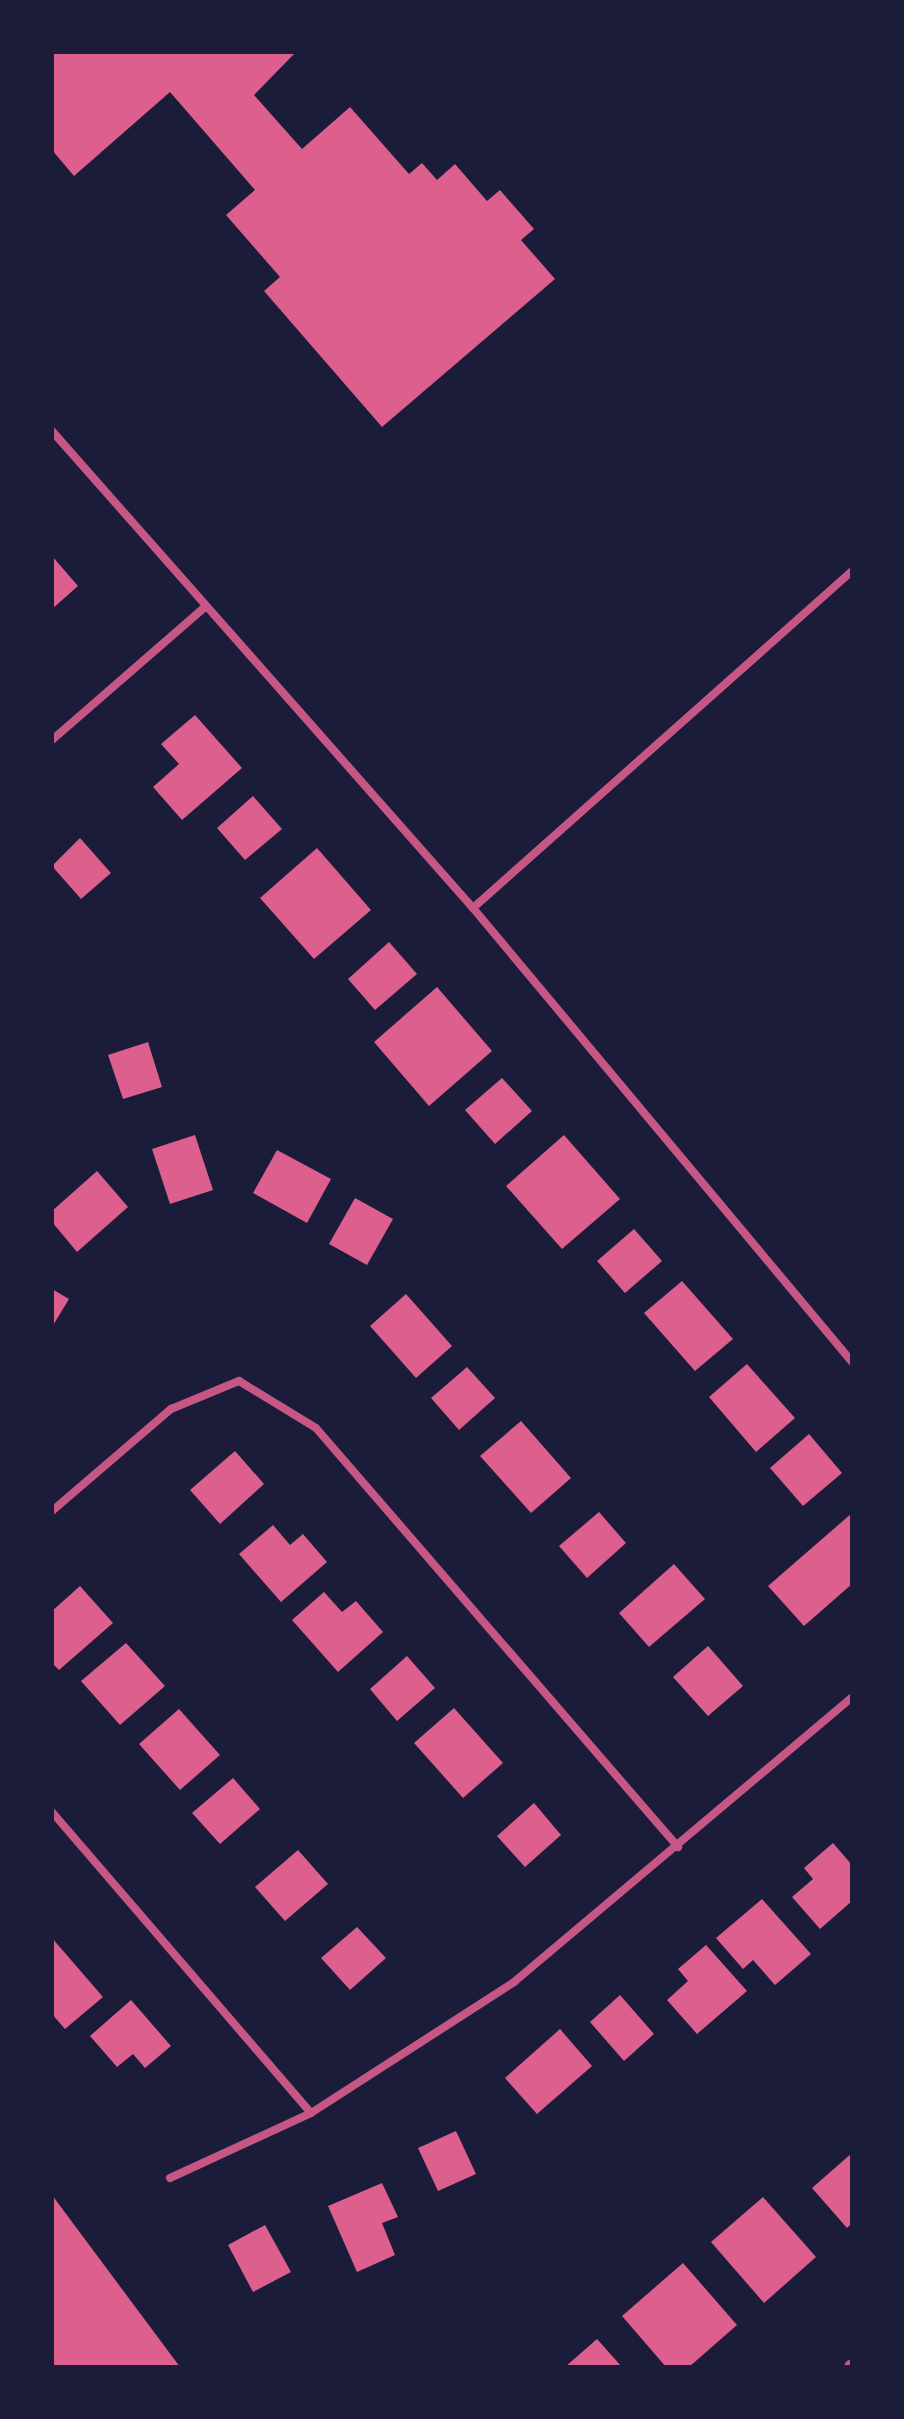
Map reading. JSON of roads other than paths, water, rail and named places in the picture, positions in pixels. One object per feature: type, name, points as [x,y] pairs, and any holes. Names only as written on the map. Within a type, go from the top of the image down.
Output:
[{"type":"street","points":[[52,431],[204,608],[473,908],[852,1362]]},
{"type":"street","points":[[473,908],[852,571]]},
{"type":"street","points":[[52,740],[204,608]]},
{"type":"street","points":[[52,1511],[171,1409],[239,1381],[316,1428],[678,1847]]},
{"type":"street","points":[[170,2178],[311,2113],[514,1982],[678,1847],[852,1697]]},
{"type":"street","points":[[52,1812],[311,2113]]}]
